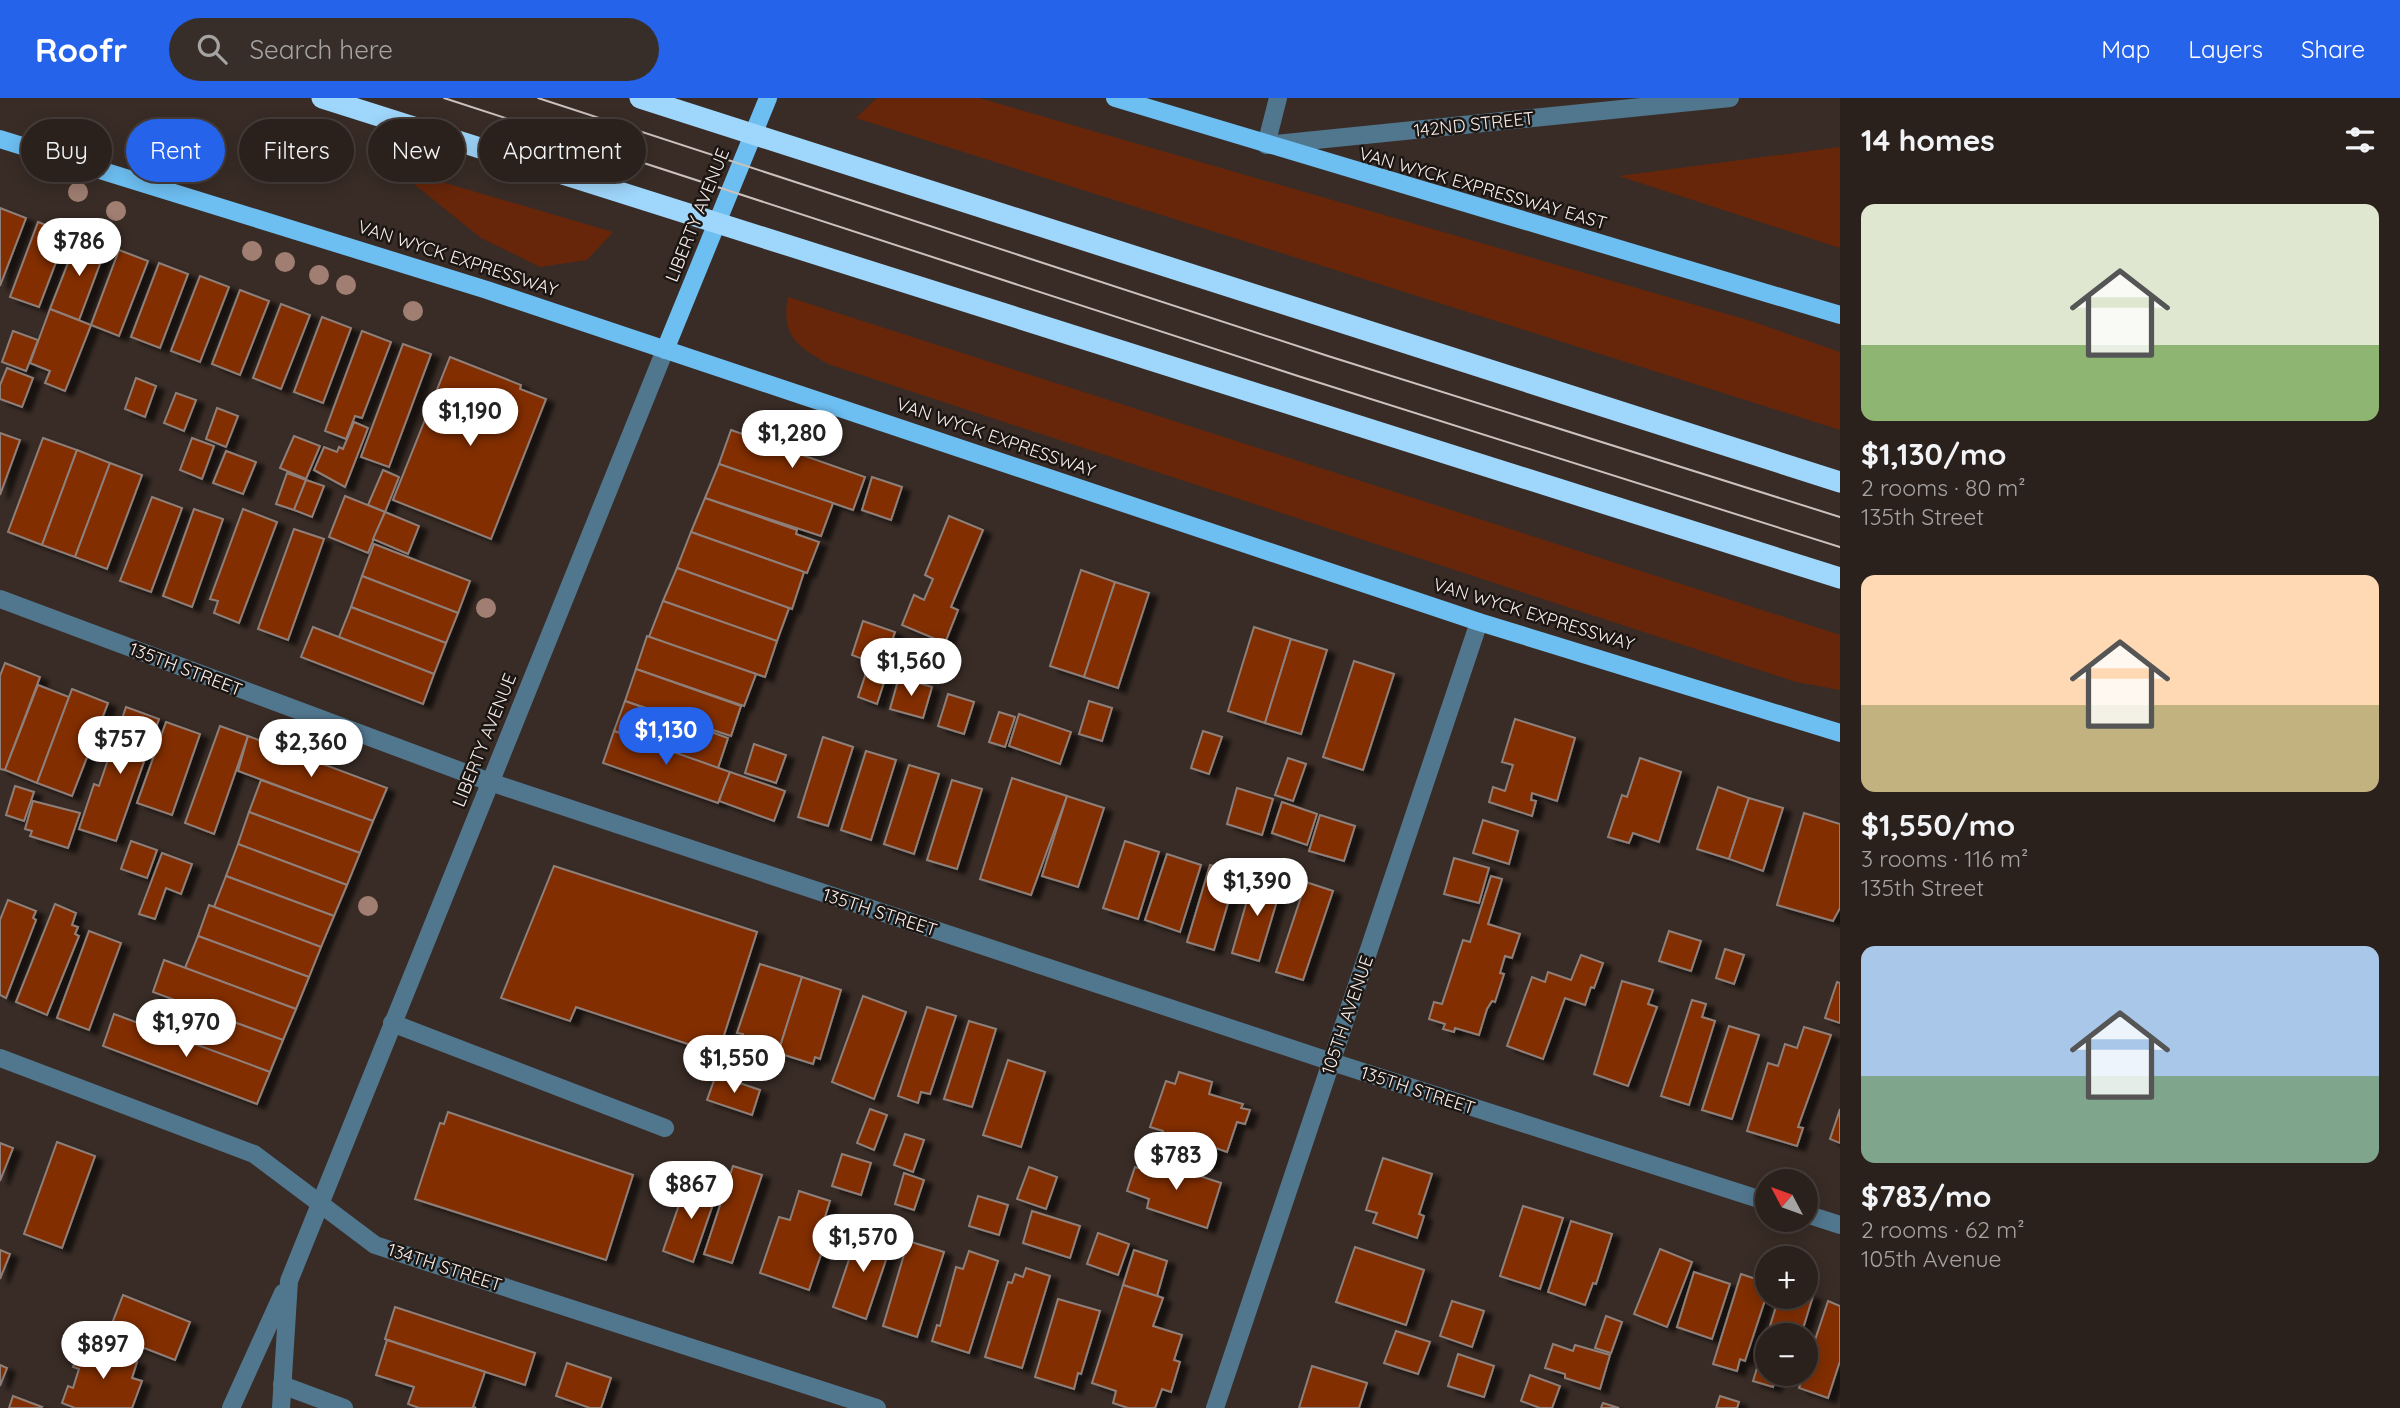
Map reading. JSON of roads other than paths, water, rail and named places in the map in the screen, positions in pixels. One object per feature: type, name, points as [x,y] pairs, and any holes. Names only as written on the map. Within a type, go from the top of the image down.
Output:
[{"type":"highway","points":[[322,98],[1840,578]]},
{"type":"highway","points":[[640,98],[1840,482]]},
{"type":"main road","name":"LIBERTY AVENUE","points":[[665,350],[768,98]]},
{"type":"main road","name":"VAN WYCK EXPRESSWAY EAST","points":[[1115,98],[1840,315]]},
{"type":"main road","name":"VAN WYCK EXPRESSWAY","points":[[0,139],[487,290],[1479,622],[1840,733]]},
{"type":"street","points":[[1266,145],[1278,98]]},
{"type":"street","name":"142ND STREET","points":[[1266,145],[1730,98]]},
{"type":"street","name":"LIBERTY AVENUE","points":[[281,1408],[289,1281],[319,1200],[665,350]]},
{"type":"street","name":"135TH STREET","points":[[0,599],[490,782],[1332,1062],[1755,1198]]},
{"type":"street","name":"105TH AVENUE","points":[[1215,1408],[1479,622]]},
{"type":"street","points":[[392,1023],[665,1128]]},
{"type":"street","name":"134TH STREET","points":[[0,1058],[254,1154],[319,1200],[375,1245],[877,1408]]},
{"type":"street","points":[[1818,1218],[1840,1225]]},
{"type":"street","points":[[231,1408],[289,1281]]},
{"type":"street","points":[[282,1385],[344,1408]]},
{"type":"tram line","points":[[444,98],[1298,376],[1840,547]]},
{"type":"tram line","points":[[538,98],[1328,356],[1840,517]]}]
